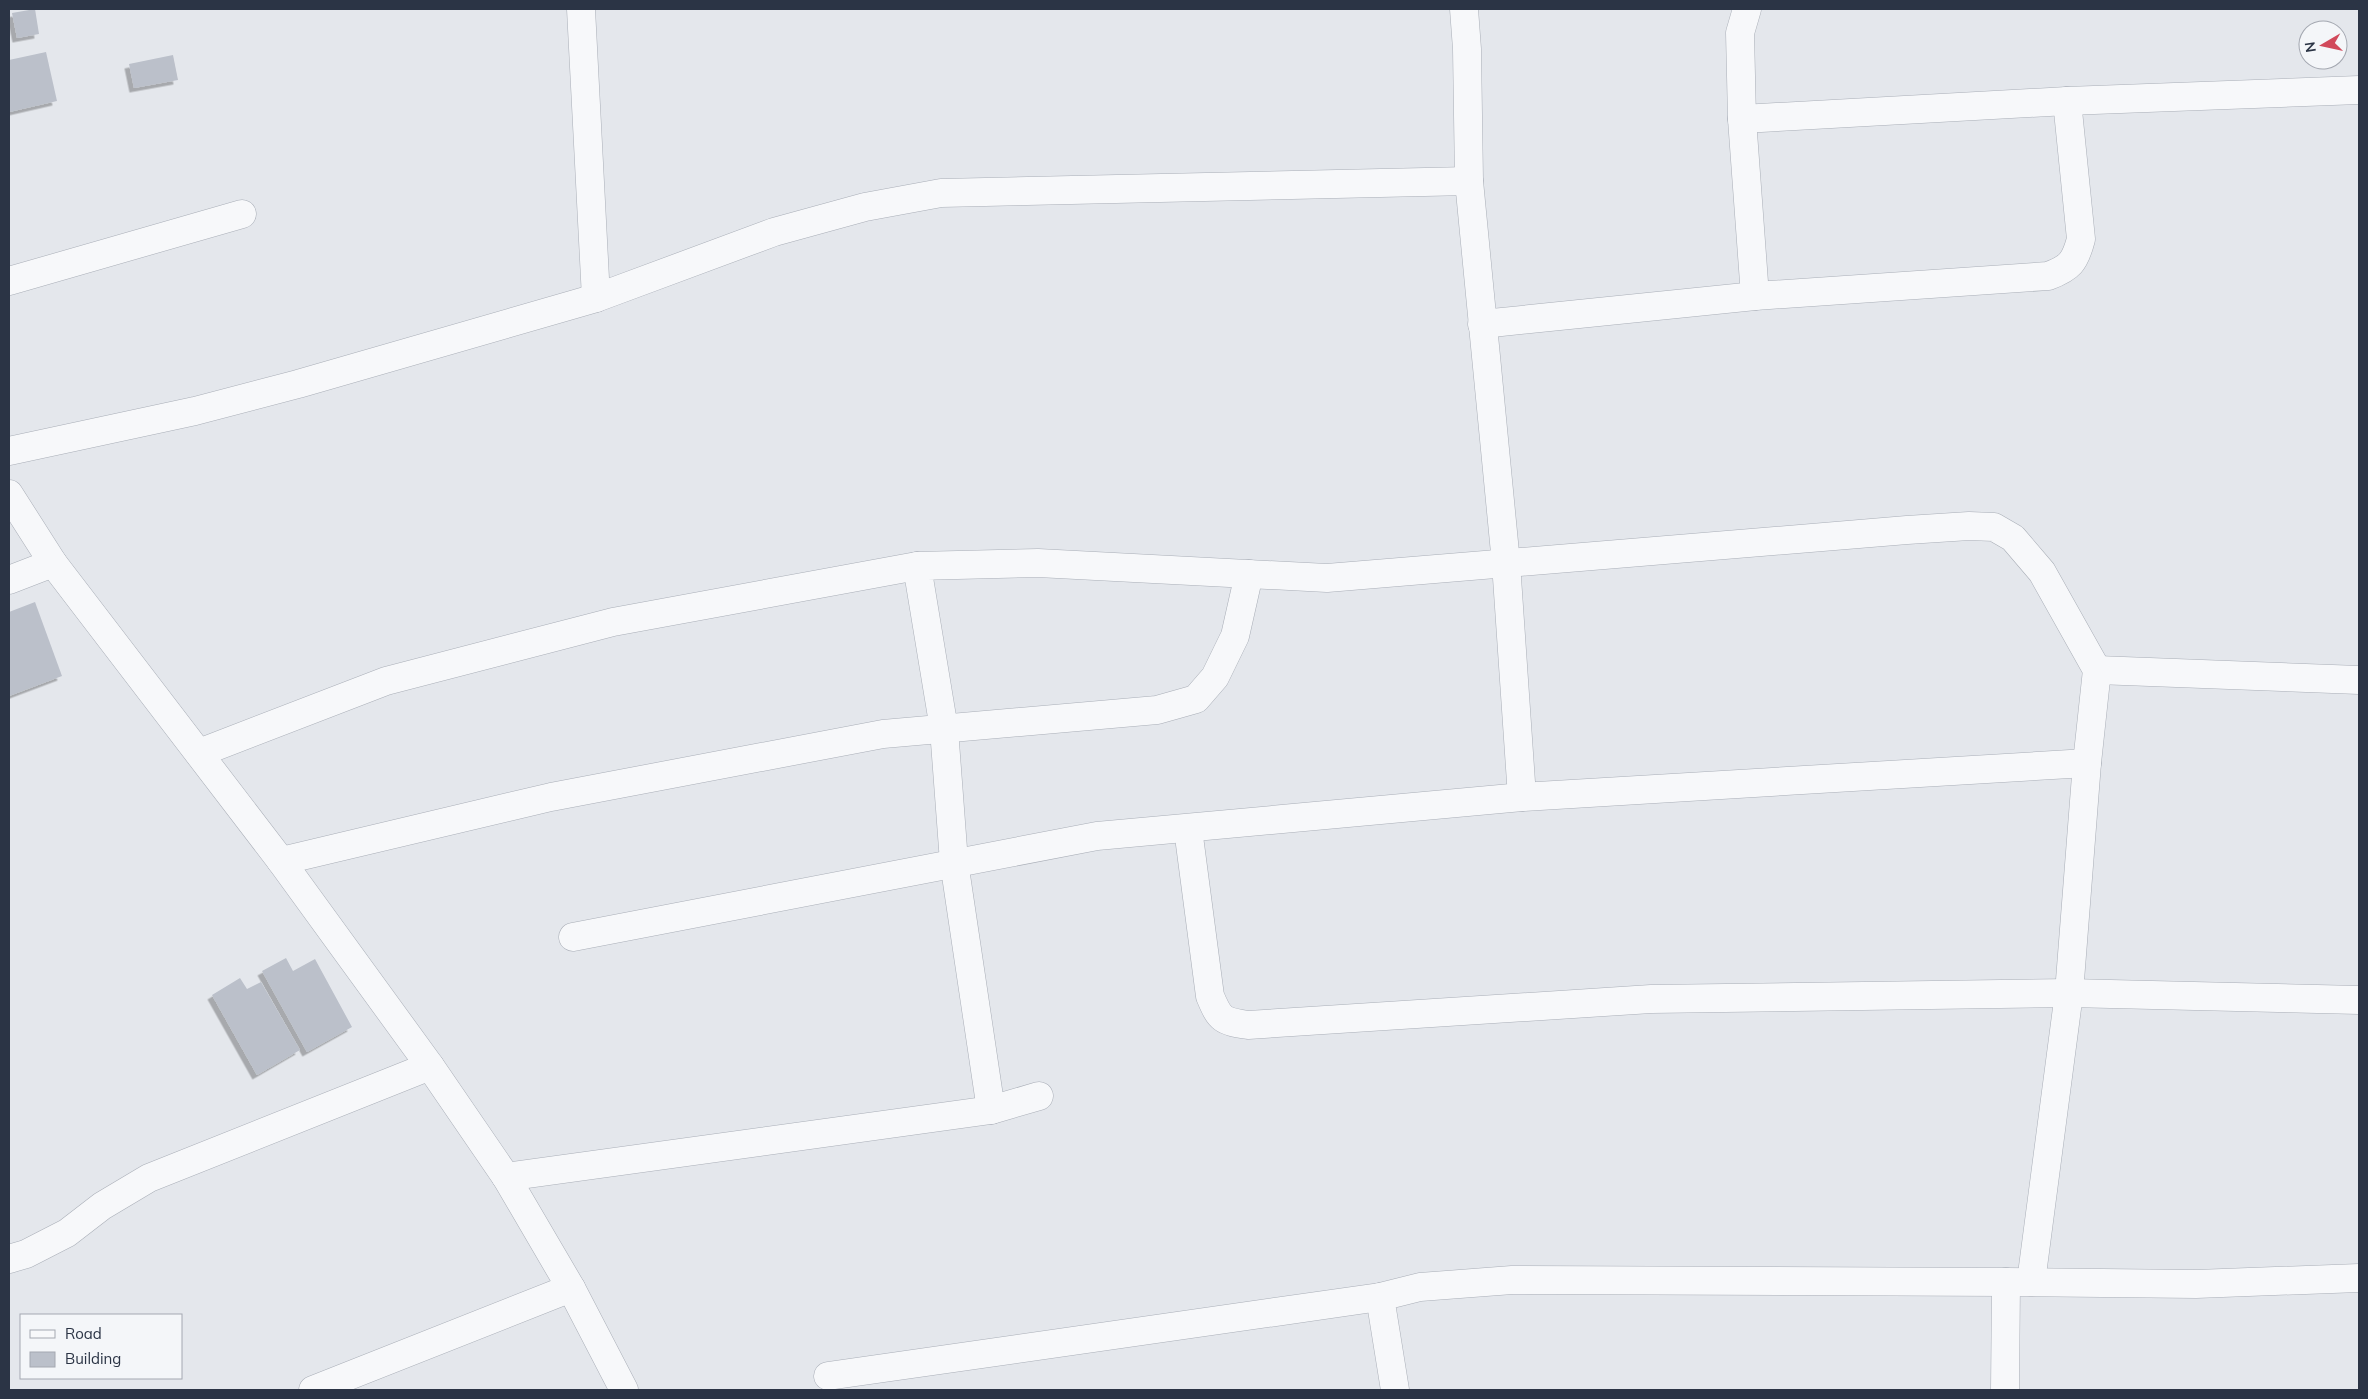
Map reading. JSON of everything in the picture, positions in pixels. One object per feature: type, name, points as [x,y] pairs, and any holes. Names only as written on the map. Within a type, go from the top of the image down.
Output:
[{"type":"street","points":[[581,9],[596,298]]},
{"type":"street","points":[[1464,9],[1468,49],[1469,182],[1506,563],[1522,797]]},
{"type":"street","points":[[1747,9],[1740,33],[1742,119],[1755,296]]},
{"type":"street","points":[[1742,119],[2067,101],[2359,90]]},
{"type":"street","points":[[1482,324],[1755,296],[2048,276],[2063,270],[2076,258],[2081,239],[2067,101]]},
{"type":"street","points":[[9,451],[194,411],[298,384],[596,298],[774,232],[865,207],[941,194],[1469,182]]},
{"type":"street","points":[[9,281],[242,214]]},
{"type":"street","points":[[9,494],[52,563],[281,861],[430,1066],[506,1177],[571,1288],[624,1390]]},
{"type":"street","points":[[199,753],[386,681],[585,629],[613,622],[916,566],[1038,563],[1327,578],[1907,530],[1970,526],[1994,527],[2013,538],[2042,572],[2097,670],[2087,763],[2069,993],[2019,1282],[2005,1390]]},
{"type":"street","points":[[9,580],[52,563]]},
{"type":"street","points":[[916,566],[944,729],[954,862],[991,1110]]},
{"type":"street","points":[[281,861],[551,797],[884,734],[1157,710],[1196,699],[1215,677],[1235,636],[1249,574]]},
{"type":"street","points":[[2097,670],[2359,680]]},
{"type":"street","points":[[573,936],[1096,836],[1522,797],[2087,763]]},
{"type":"street","points":[[1188,829],[1210,996],[1219,1016],[1228,1022],[1248,1025],[1651,999],[2069,993],[2359,1000]]},
{"type":"street","points":[[9,1259],[26,1254],[67,1233],[102,1206],[149,1178],[430,1066]]},
{"type":"street","points":[[506,1177],[991,1110],[1039,1096]]},
{"type":"street","points":[[828,1376],[1380,1298],[1420,1288],[1512,1280],[2196,1284],[2359,1281]]},
{"type":"street","points":[[313,1390],[571,1288]]},
{"type":"street","points":[[1380,1298],[1395,1390]]},
{"type":"building","points":[[35,9],[39,34],[17,38],[12,13]]},
{"type":"building","points":[[46,52],[57,101],[9,112],[9,60]]},
{"type":"building","points":[[173,55],[178,80],[134,88],[129,64]]},
{"type":"building","points":[[35,602],[62,676],[9,696],[9,612]]},
{"type":"building","points":[[286,958],[293,971],[315,959],[352,1027],[307,1052],[262,971]]},
{"type":"building","points":[[240,978],[247,989],[261,982],[300,1050],[257,1075],[212,995]]}]
